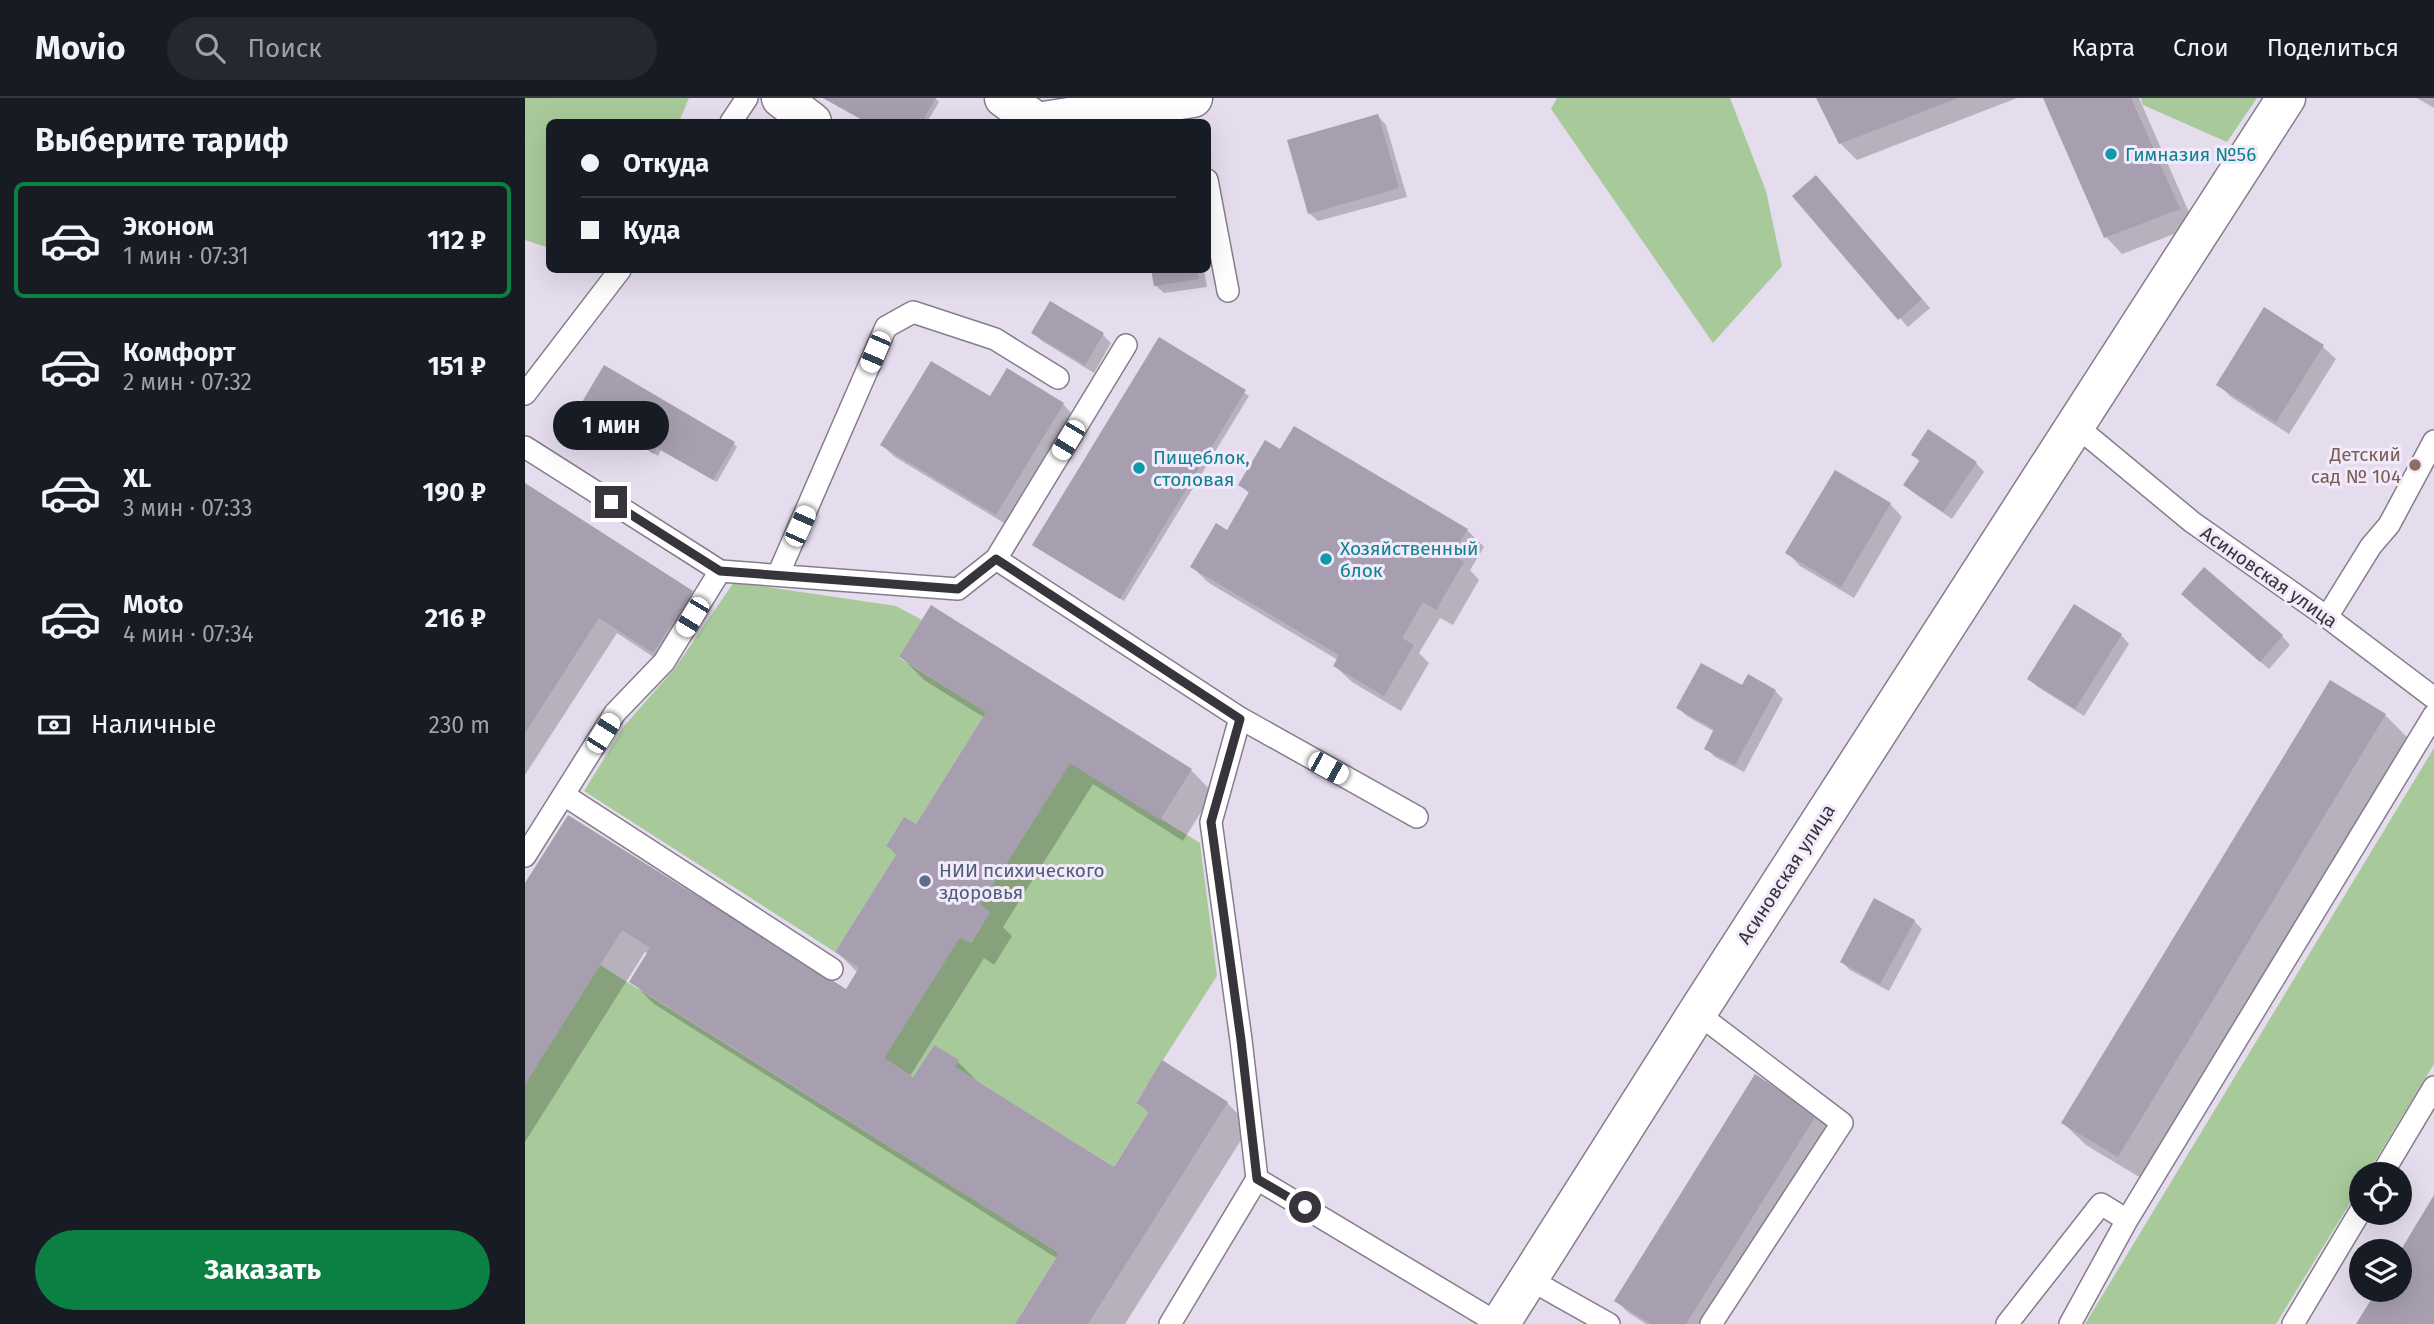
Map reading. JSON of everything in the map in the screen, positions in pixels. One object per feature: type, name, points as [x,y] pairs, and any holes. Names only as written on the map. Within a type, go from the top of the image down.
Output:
[{"type":"street","points":[[781,98],[808,119]]},
{"type":"street","points":[[1004,98],[1033,119]]},
{"type":"street","points":[[1056,119],[1193,98]]},
{"type":"street","name":"Асиновская улица","points":[[1500,1324],[2286,98]]},
{"type":"lane","points":[[733,119],[747,98]]},
{"type":"lane","points":[[1193,98],[1196,119]]},
{"type":"lane","points":[[1211,201],[1228,291]]},
{"type":"lane","points":[[525,394],[618,273]]},
{"type":"lane","points":[[778,575],[885,327],[913,312],[995,339],[1058,377]]},
{"type":"lane","points":[[525,447],[720,571],[958,589],[996,559],[1126,345]]},
{"type":"lane","name":"Асиновская улица","points":[[2075,425],[2192,523],[2327,617],[2434,698]]},
{"type":"lane","points":[[2327,617],[2371,546],[2389,525],[2434,441]]},
{"type":"lane","points":[[996,559],[1240,719],[1417,817]]},
{"type":"lane","points":[[525,856],[615,713],[664,662],[720,571]]},
{"type":"lane","points":[[2070,1324],[2127,1220],[2434,715]]},
{"type":"lane","points":[[1170,1324],[1257,1179],[1211,822],[1240,719]]},
{"type":"lane","points":[[564,795],[832,969]]},
{"type":"lane","points":[[1697,1013],[1842,1123],[1711,1324]]},
{"type":"lane","points":[[2389,1162],[2434,1087]]},
{"type":"lane","points":[[1257,1179],[1500,1324]]},
{"type":"lane","points":[[2007,1324],[2101,1204],[2127,1220]]},
{"type":"lane","points":[[2293,1324],[2352,1225]]},
{"type":"lane","points":[[1529,1279],[1609,1324]]},
{"type":"green space","points":[[525,98],[689,98],[680,119],[546,119],[546,247],[525,240]]},
{"type":"green space","points":[[1557,98],[1730,98],[1766,191],[1782,266],[1713,343],[1551,109]]},
{"type":"green space","points":[[2141,98],[2257,98],[2227,142],[2143,105]]},
{"type":"green space","points":[[734,582],[896,606],[922,620],[899,658],[986,712],[916,824],[904,818],[886,846],[897,853],[835,952],[584,791],[625,725],[675,668]]},
{"type":"green space","points":[[2434,748],[2434,1064],[2374,1162],[2349,1162],[2349,1205],[2276,1324],[2085,1324]]},
{"type":"green space","points":[[1070,763],[1200,843],[1217,976],[1136,1102],[1149,1111],[1114,1167],[955,1067],[934,1045],[913,1077],[884,1058],[960,937],[971,943],[990,912],[980,905]]},
{"type":"green space","points":[[600,965],[1059,1253],[1015,1324],[525,1324],[525,1084]]},
{"type":"building","points":[[823,98],[936,98],[924,119],[861,119]]},
{"type":"building","points":[[1816,98],[1958,98],[1839,144]]},
{"type":"building","name":"Гимназия №56","points":[[2043,98],[2131,98],[2180,209],[2104,238]]},
{"type":"building","points":[[1378,114],[1399,188],[1308,214],[1287,140]]},
{"type":"building","points":[[1816,175],[1922,299],[1898,320],[1792,196]]},
{"type":"building","points":[[1152,273],[1198,273],[1199,279],[1154,286]]},
{"type":"building","points":[[1050,301],[1104,333],[1085,365],[1031,333]]},
{"type":"building","points":[[2264,307],[2324,345],[2276,422],[2216,385]]},
{"type":"building","name":"Пищеблок, столовая","points":[[1159,337],[1246,390],[1120,599],[1032,545]]},
{"type":"building","points":[[931,361],[990,396],[1007,368],[1064,403],[996,515],[880,445]]},
{"type":"building","points":[[604,365],[735,442],[713,480],[657,448],[654,454],[627,438],[631,431],[582,402]]},
{"type":"building","name":"Хозяйственный блок","points":[[1294,426],[1468,529],[1452,555],[1464,562],[1436,610],[1423,602],[1402,638],[1414,645],[1384,696],[1333,666],[1339,655],[1190,567],[1216,523],[1227,530],[1249,492],[1238,485],[1265,440],[1280,449]]},
{"type":"building","points":[[1928,429],[1977,462],[1943,512],[1903,485],[1920,460],[1911,455]]},
{"type":"building","points":[[1835,470],[1891,503],[1841,587],[1785,553]]},
{"type":"building","points":[[525,483],[693,591],[653,653],[599,618],[525,733]]},
{"type":"building","points":[[2204,567],[2283,635],[2260,662],[2181,594]]},
{"type":"building","points":[[2074,604],[2122,634],[2075,709],[2027,679]]},
{"type":"building","points":[[931,605],[1192,769],[1160,820],[1070,763],[980,905],[990,912],[970,943],[960,937],[884,1058],[913,1077],[934,1045],[959,1060],[955,1067],[1114,1167],[1149,1111],[1136,1103],[1162,1060],[1228,1102],[1088,1324],[1015,1324],[1059,1253],[629,982],[650,948],[622,930],[525,1084],[525,883],[568,815],[846,989],[859,968],[835,952],[897,853],[886,846],[904,817],[916,824],[986,712],[899,657]]},
{"type":"building","points":[[1701,663],[1742,685],[1748,674],[1776,690],[1735,765],[1704,749],[1714,729],[1676,708]]},
{"type":"building","points":[[2330,680],[2386,714],[2118,1157],[2061,1123]]},
{"type":"building","points":[[1874,898],[1915,920],[1880,984],[1840,962]]},
{"type":"building","points":[[1755,1074],[1817,1114],[1686,1324],[1651,1324],[1614,1301]]},
{"type":"building","points":[[2434,1195],[2434,1324],[2356,1324],[2370,1302],[2412,1302],[2412,1239],[2407,1239]]},
{"type":"place","name":"Гимназия №56","points":[[2111,154]]},
{"type":"place","name":"Детский сад № 104","points":[[2415,465]]},
{"type":"place","name":"Пищеблок, столовая","points":[[1139,468]]},
{"type":"place","name":"Хозяйственный блок","points":[[1326,559]]},
{"type":"place","name":"НИИ психического здоровья","points":[[925,881]]},
{"type":"route","points":[[611,502],[720,571],[958,589],[996,559],[1240,719],[1211,822],[1257,1179],[1305,1207]]}]
